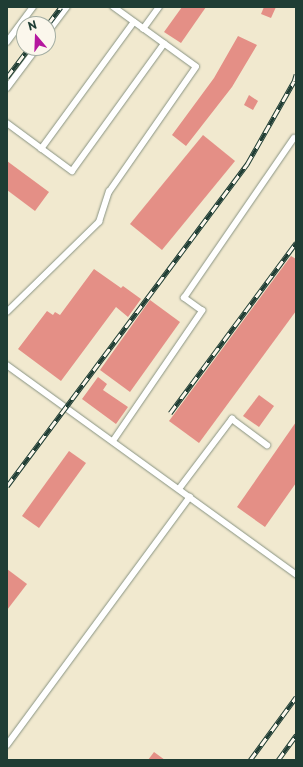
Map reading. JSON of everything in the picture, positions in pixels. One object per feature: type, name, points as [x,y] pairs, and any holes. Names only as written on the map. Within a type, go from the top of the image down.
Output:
[{"type":"lane","points":[[7,42],[33,7]]},
{"type":"lane","points":[[56,21],[67,7]]},
{"type":"lane","points":[[7,312],[99,222],[109,192],[196,67],[113,7]]},
{"type":"lane","points":[[143,29],[159,7]]},
{"type":"lane","points":[[41,148],[134,22]]},
{"type":"lane","points":[[7,123],[72,171],[164,44]]},
{"type":"lane","points":[[7,88],[30,56]]},
{"type":"lane","points":[[113,441],[202,311],[184,298],[294,138]]},
{"type":"lane","points":[[7,364],[296,574]]},
{"type":"lane","points":[[179,489],[232,419],[268,446]]},
{"type":"lane","points":[[7,745],[190,497]]},
{"type":"building","points":[[182,7],[206,7],[181,43],[164,32]]},
{"type":"building","points":[[264,7],[276,7],[271,18],[261,14]]},
{"type":"building","points":[[238,36],[257,45],[232,87],[186,146],[172,135],[214,78]]},
{"type":"building","points":[[249,95],[258,101],[253,110],[244,105]]},
{"type":"building","points":[[203,135],[235,161],[162,250],[130,224]]},
{"type":"building","points":[[7,161],[49,192],[35,211],[7,190]]},
{"type":"building","points":[[291,256],[296,259],[296,311],[199,443],[169,421]]},
{"type":"building","points":[[94,269],[121,288],[123,286],[141,299],[128,317],[116,307],[61,381],[18,349],[47,311],[53,315],[55,312],[60,315]]},
{"type":"building","points":[[150,300],[180,322],[130,392],[100,370]]},
{"type":"building","points":[[98,377],[107,384],[103,390],[128,407],[116,424],[82,399]]},
{"type":"building","points":[[259,395],[274,406],[259,427],[243,416]]},
{"type":"building","points":[[296,422],[296,483],[265,527],[237,507]]},
{"type":"building","points":[[69,451],[86,463],[39,528],[22,516]]},
{"type":"building","points":[[7,569],[27,584],[7,610]]},
{"type":"building","points":[[154,752],[165,760],[148,760]]},
{"type":"railway","points":[[54,16],[61,7]]},
{"type":"railway","points":[[7,77],[23,56]]},
{"type":"railway","points":[[7,486],[247,164],[294,81],[296,74]]},
{"type":"railway","points":[[170,413],[296,243]]},
{"type":"railway","points":[[250,760],[296,697]]},
{"type":"railway","points":[[278,760],[296,735]]}]
